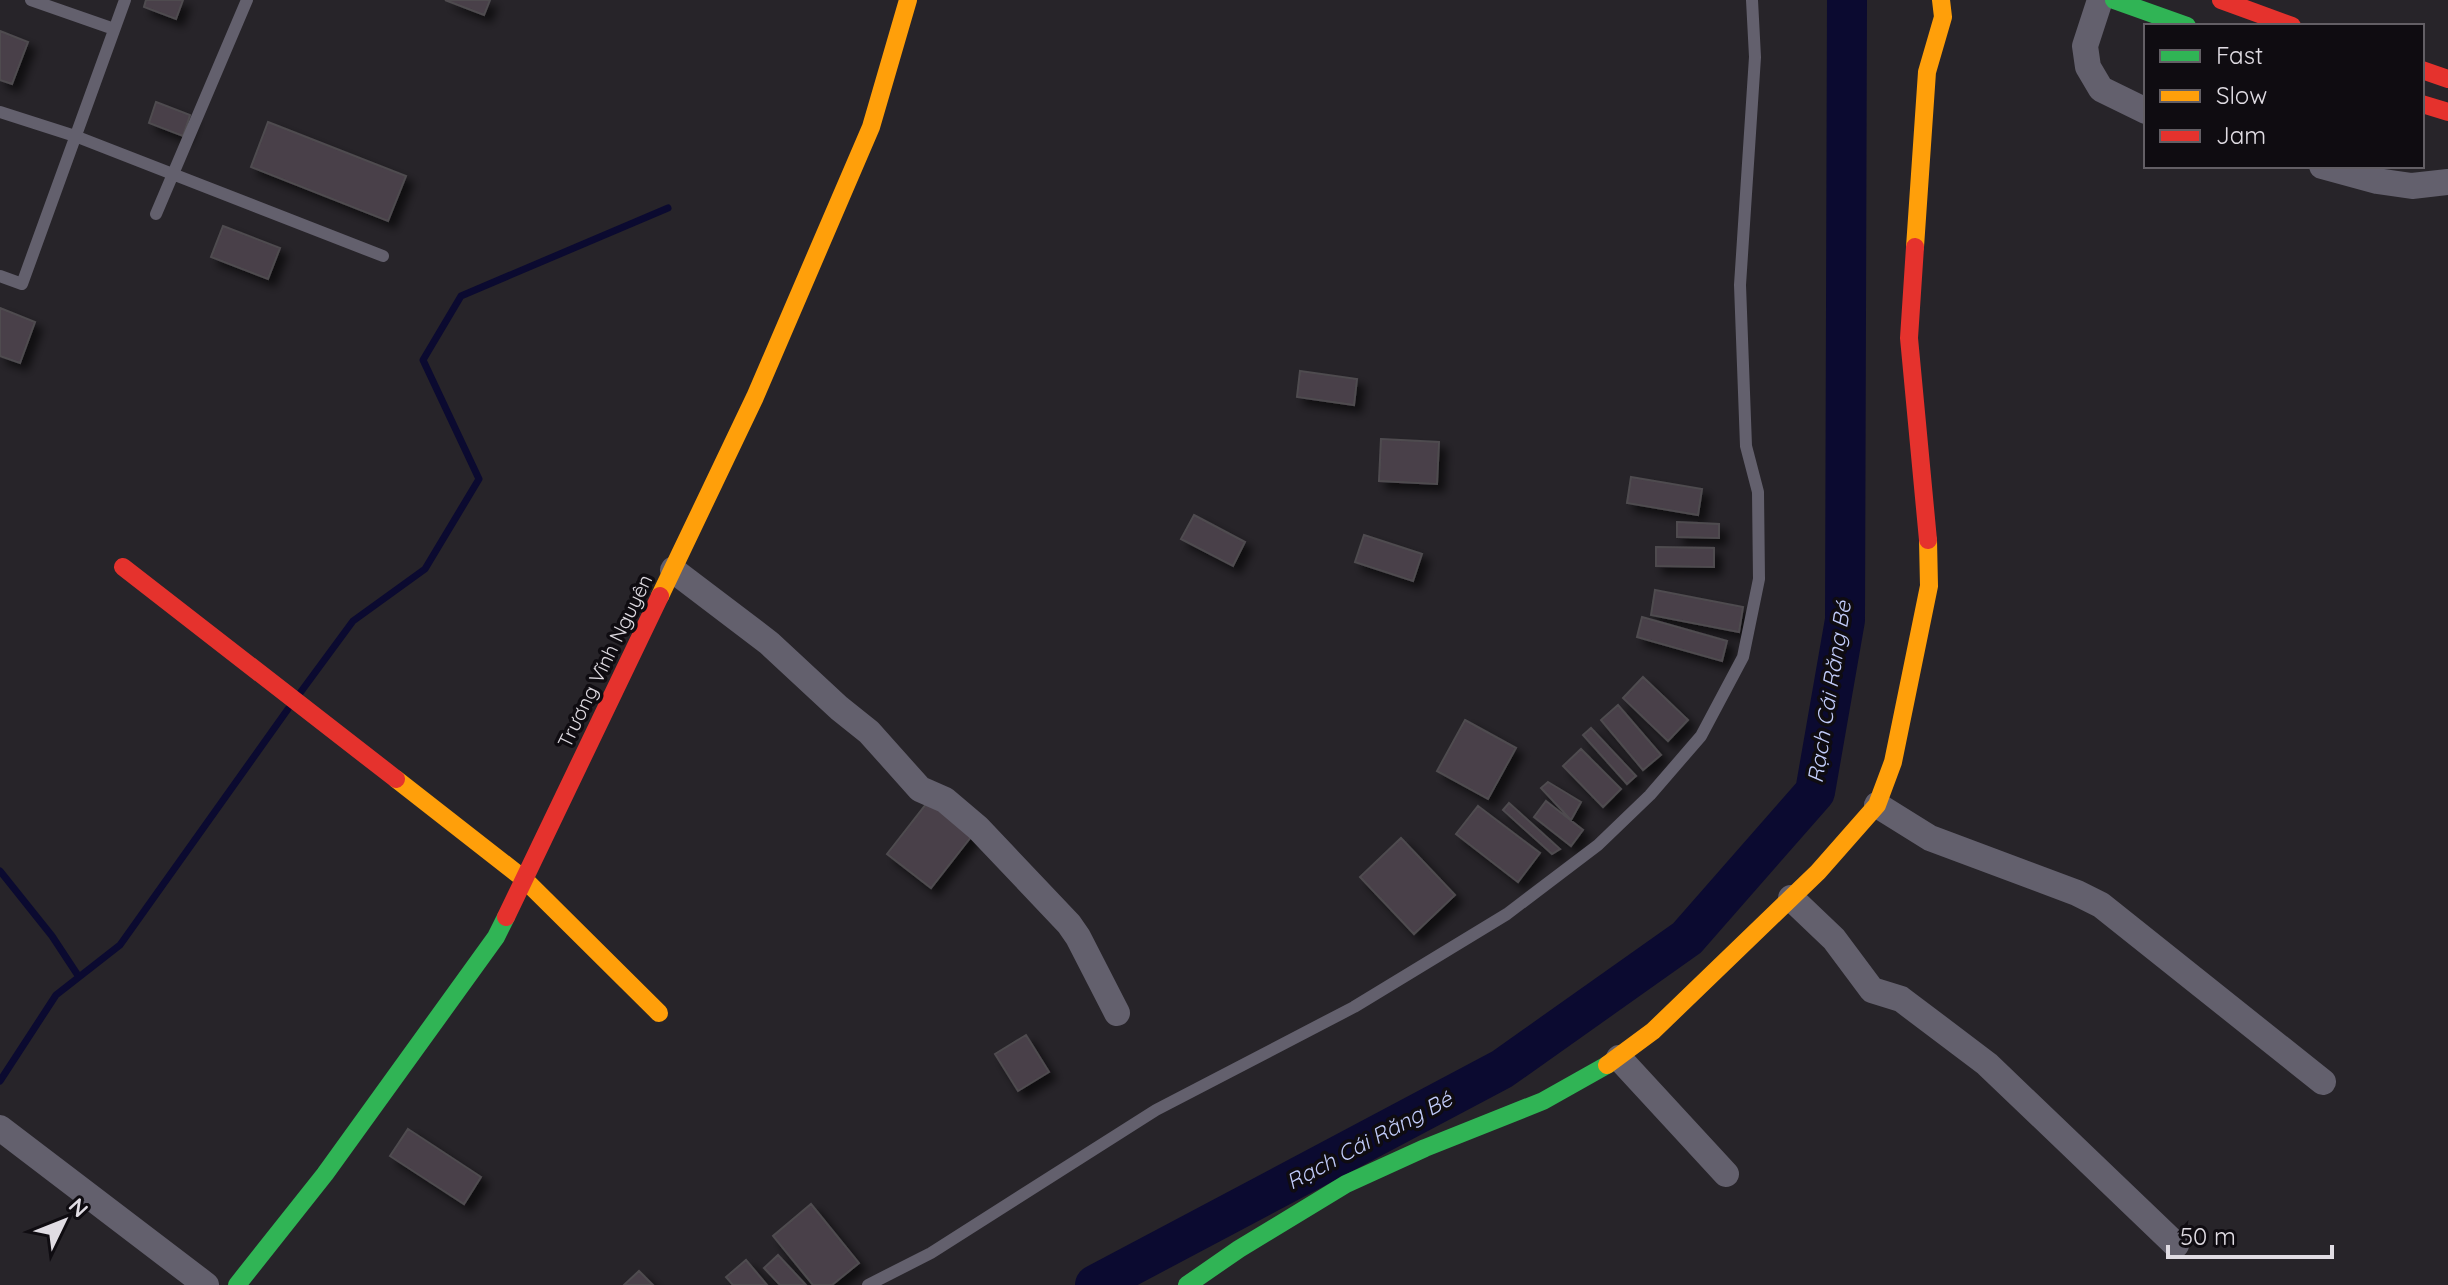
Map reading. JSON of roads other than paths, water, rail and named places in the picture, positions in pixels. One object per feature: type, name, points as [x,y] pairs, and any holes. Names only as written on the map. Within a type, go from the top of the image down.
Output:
[{"type":"main road","name":"Trương Vĩnh Nguyên","points":[[237,1285],[325,1174],[496,937],[755,397],[871,127],[908,0]]},
{"type":"main road","points":[[1187,1285],[1239,1249],[1346,1184],[1425,1148],[1543,1101],[1619,1058],[1653,1031],[1818,872],[1877,805],[1893,762],[1929,586],[1928,529],[1909,338],[1927,72],[1943,17],[1941,0]]},
{"type":"main road","points":[[2114,0],[2181,24]]},
{"type":"main road","points":[[2221,0],[2287,24]]},
{"type":"main road","points":[[2424,71],[2448,79]]},
{"type":"main road","points":[[2424,105],[2448,112]]},
{"type":"main road","points":[[123,567],[524,879],[659,1013]]},
{"type":"street","points":[[2100,0],[2085,46],[2088,67],[2101,89],[2144,110]]},
{"type":"street","points":[[2329,168],[2377,181],[2412,186],[2448,182]]},
{"type":"street","points":[[673,570],[769,643],[869,732],[920,789],[945,800],[978,828],[1069,924],[1117,1013]]},
{"type":"street","points":[[1877,805],[1930,838],[2077,893],[2101,905],[2323,1082]]},
{"type":"street","points":[[1791,898],[1834,939],[1872,990],[1901,999],[1987,1064],[2176,1245]]},
{"type":"street","points":[[1619,1058],[1726,1174]]},
{"type":"street","points":[[0,1128],[206,1285]]},
{"type":"lane","points":[[31,0],[114,29]]},
{"type":"lane","points":[[0,276],[22,284],[125,0]]},
{"type":"lane","points":[[156,214],[247,0]]},
{"type":"lane","points":[[868,1285],[931,1253],[1156,1110],[1354,1007],[1507,914],[1598,845],[1650,795],[1701,736],[1743,657],[1759,579],[1758,492],[1746,446],[1740,285],[1755,57],[1752,0]]},
{"type":"lane","points":[[0,112],[75,136],[383,256]]},
{"type":"waterway","name":"Rạch Cái Răng Bé","points":[[1095,1285],[1502,1069],[1687,938],[1815,792],[1845,620],[1847,0]]},
{"type":"waterway","points":[[300,693],[353,621],[425,569],[479,479],[423,360],[461,296],[668,208]]},
{"type":"waterway","points":[[0,1081],[56,995],[120,945],[288,709]]},
{"type":"waterway","points":[[0,871],[52,936],[79,977]]}]
